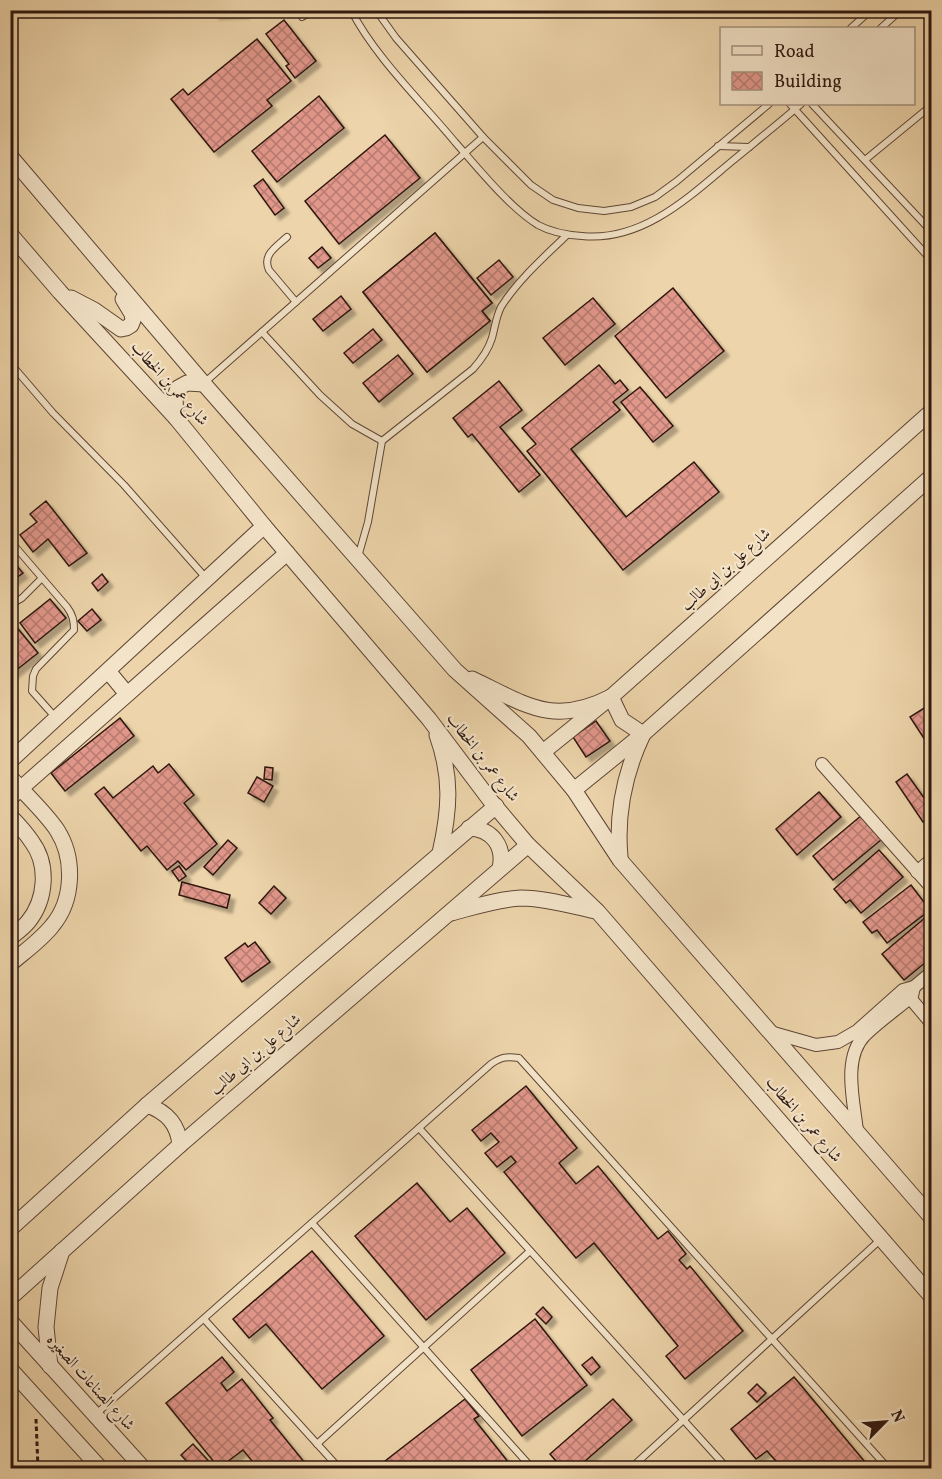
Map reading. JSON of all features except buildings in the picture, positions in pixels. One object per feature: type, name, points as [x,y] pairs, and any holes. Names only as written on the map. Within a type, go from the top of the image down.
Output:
[{"type":"street","name":"شارع عمر بن الخطاب","points":[[10,156],[204,384],[454,670],[529,736],[574,790],[620,860],[932,1218]]},
{"type":"street","name":"شارع عمر بن الخطاب","points":[[10,234],[176,418],[264,526],[429,719],[528,845],[598,912],[932,1297]]},
{"type":"street","points":[[60,292],[94,310],[121,329],[131,325],[132,314],[98,258]]},
{"type":"street","points":[[176,418],[175,397],[178,388],[187,383],[204,384]]},
{"type":"street","name":"شارع على بن ابى طالب","points":[[543,753],[611,697],[932,411]]},
{"type":"street","points":[[574,790],[643,734],[932,476]]},
{"type":"street","points":[[10,761],[264,526]]},
{"type":"street","points":[[10,964],[53,926],[65,904],[70,879],[68,853],[57,830],[14,788],[127,694],[287,553]]},
{"type":"street","points":[[454,670],[545,711],[568,712],[590,707],[611,697],[622,720],[643,734]]},
{"type":"street","points":[[108,671],[127,694]]},
{"type":"street","points":[[429,719],[443,753],[449,790],[449,809],[440,853]]},
{"type":"street","points":[[620,860],[618,826],[622,789],[627,770],[643,734]]},
{"type":"street","points":[[822,764],[932,888]]},
{"type":"street","name":"شارع على بن ابى طالب","points":[[13,1226],[147,1105],[496,806]]},
{"type":"street","points":[[10,816],[33,843],[42,862],[44,884],[39,904],[28,922],[10,938]]},
{"type":"street","points":[[469,828],[484,831],[495,840],[501,854],[500,868]]},
{"type":"street","name":"شارع على بن ابى طالب","points":[[10,1298],[180,1145],[528,845]]},
{"type":"street","points":[[917,872],[932,859]]},
{"type":"street","points":[[446,915],[484,904],[521,898],[559,903],[598,912]]},
{"type":"street","points":[[770,1032],[804,1043],[827,1045],[848,1038],[868,1026],[932,972]]},
{"type":"street","points":[[909,992],[932,1024]]},
{"type":"street","points":[[856,1131],[852,1059],[868,1026]]},
{"type":"street","points":[[147,1105],[167,1115],[174,1123],[179,1134],[180,1145]]},
{"type":"street","points":[[50,1366],[46,1327],[50,1288],[62,1251]]},
{"type":"street","name":"شارع الصناعات الصغيره","points":[[10,1321],[143,1468]]},
{"type":"street","points":[[10,1369],[100,1468]]},
{"type":"street","points":[[10,1385],[32,1393]]},
{"type":"lane","points":[[302,17],[314,10]]},
{"type":"lane","points":[[351,10],[359,26],[377,50],[465,154],[516,207],[539,225],[567,235],[596,237],[624,233],[651,222],[687,199],[749,147],[792,106],[932,261]]},
{"type":"lane","points":[[376,10],[396,38],[483,137],[531,185],[553,200],[578,208],[604,211],[631,207],[655,197],[768,105]]},
{"type":"lane","points":[[852,27],[871,10]]},
{"type":"lane","points":[[882,27],[901,10]]},
{"type":"lane","points":[[813,105],[932,232]]},
{"type":"lane","points":[[865,160],[932,105]]},
{"type":"lane","points":[[204,384],[483,137]]},
{"type":"lane","points":[[718,146],[749,147]]},
{"type":"lane","points":[[357,560],[368,522],[382,441],[473,369],[484,356],[500,309],[508,297],[567,235]]},
{"type":"lane","points":[[286,237],[270,252],[266,264],[297,302]]},
{"type":"lane","points":[[262,332],[320,395],[352,424],[382,441]]},
{"type":"lane","points":[[10,363],[52,413],[124,485],[207,579]]},
{"type":"lane","points":[[12,543],[67,607],[74,622],[74,630],[36,669],[33,676],[32,691],[56,718]]},
{"type":"lane","points":[[10,605],[22,598],[42,578]]},
{"type":"lane","points":[[95,1415],[499,1058],[509,1056],[519,1058],[888,1468]]},
{"type":"lane","points":[[419,1128],[727,1468]]},
{"type":"lane","points":[[312,1223],[532,1468]]},
{"type":"lane","points":[[631,1468],[881,1238]]},
{"type":"lane","points":[[317,1444],[530,1251]]},
{"type":"lane","points":[[204,1319],[339,1468]]},
{"type":"path","points":[[32,1393],[38,1468]]}]
